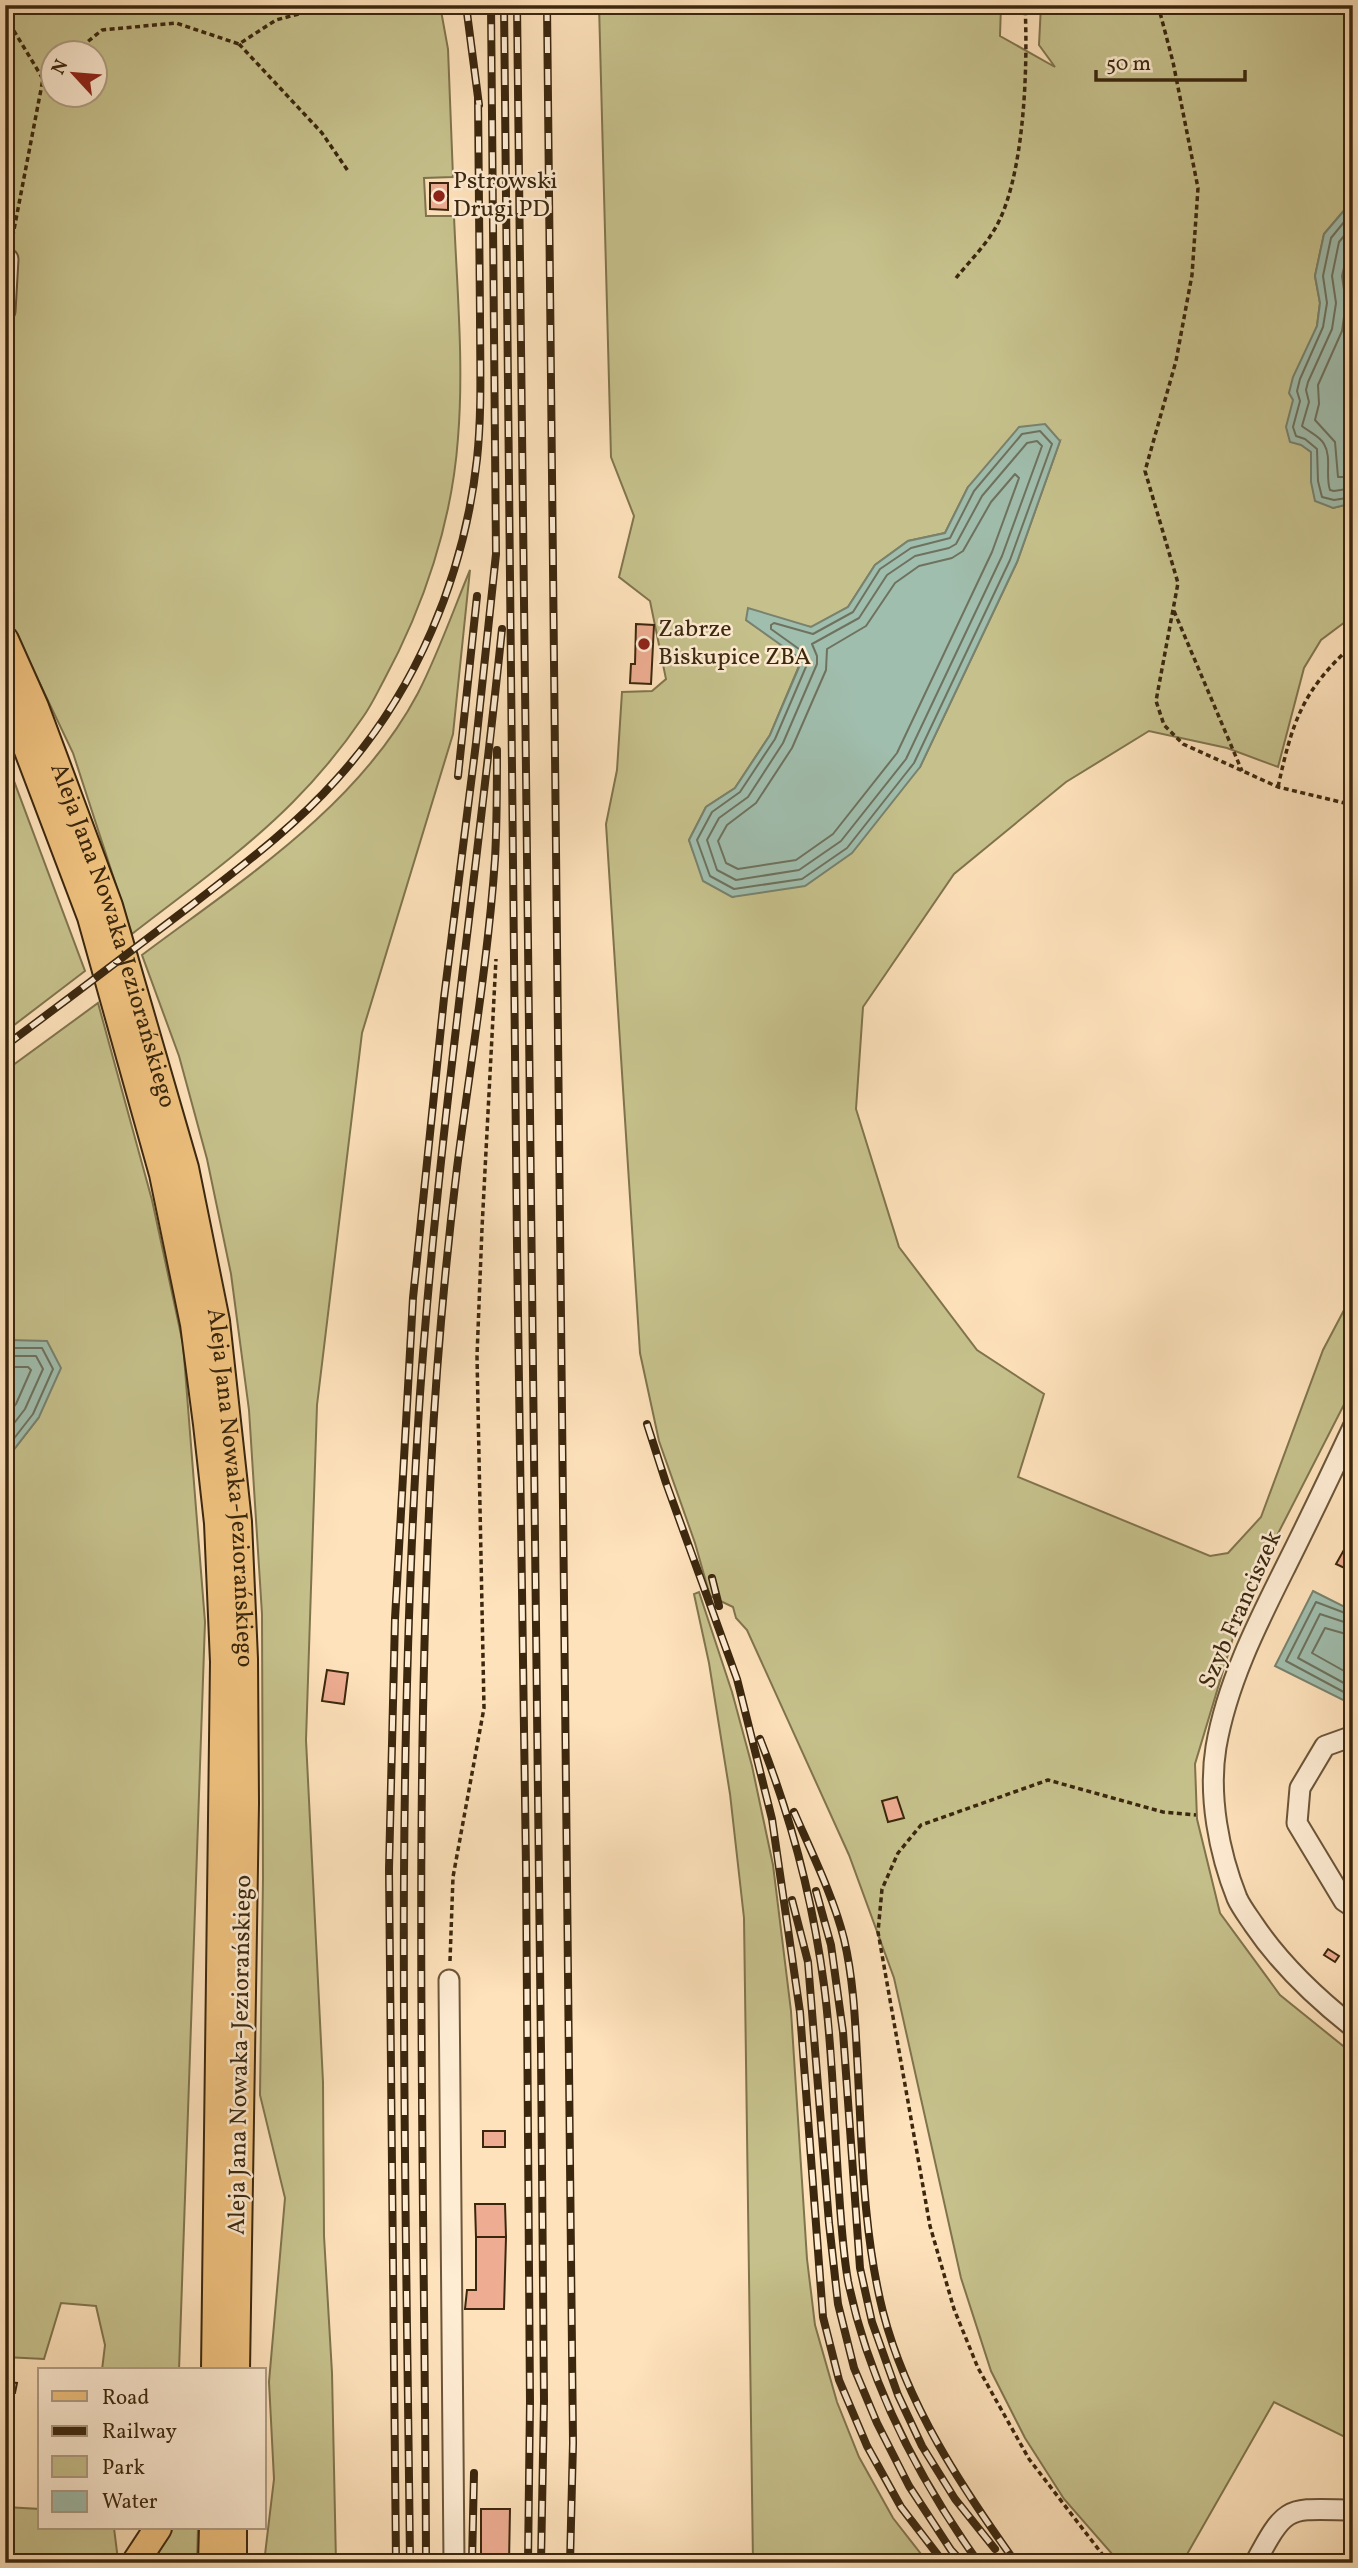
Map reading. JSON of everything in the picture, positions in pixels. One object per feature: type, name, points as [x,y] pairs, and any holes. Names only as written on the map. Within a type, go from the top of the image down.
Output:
[{"type":"main road","name":"Aleja Jana Nowaka-Jeziorańskiego","points":[[5,640],[35,707],[109,906],[185,1168],[216,1321],[238,1522],[244,1659],[245,1803],[236,2368]]},
{"type":"main road","name":"Aleja Jana Nowaka-Jeziorańskiego","points":[[5,690],[91,917],[160,1161],[194,1325],[208,1424],[218,1523],[224,1662],[213,2362]]},
{"type":"main road","points":[[135,2563],[157,2530]]},
{"type":"main road","points":[[212,2563],[213,2530]]},
{"type":"main road","points":[[233,2530],[233,2563]]},
{"type":"street","points":[[5,311],[8,259]]},
{"type":"street","name":"Szyb Franciszek","points":[[1353,1427],[1237,1671],[1215,1749],[1215,1813],[1238,1900],[1268,1945],[1284,1963],[1316,1998],[1353,2027]]},
{"type":"street","points":[[1353,1736],[1325,1746],[1300,1788],[1297,1823],[1344,1901],[1353,1907]]},
{"type":"street","points":[[449,1980],[454,2563]]},
{"type":"street","points":[[1255,2563],[1283,2517],[1299,2509],[1353,2510]]},
{"type":"path","points":[[239,44],[276,20],[331,5]]},
{"type":"path","points":[[956,278],[993,232],[1009,200],[1020,133],[1026,36],[1025,5]]},
{"type":"path","points":[[1158,5],[1173,62],[1198,188],[1192,275],[1176,361],[1145,471],[1178,583],[1156,701],[1164,724],[1183,744],[1278,788],[1353,805]]},
{"type":"path","points":[[5,16],[38,71]]},
{"type":"path","points":[[92,38],[102,30],[176,23],[239,44],[322,133],[348,171]]},
{"type":"path","points":[[8,259],[38,105]]},
{"type":"path","points":[[1174,609],[1243,773]]},
{"type":"path","points":[[1278,788],[1296,721],[1308,693],[1326,669],[1353,645]]},
{"type":"path","points":[[449,1980],[453,1877],[484,1708],[477,1356],[496,959]]},
{"type":"path","points":[[1109,2563],[1029,2459],[978,2368],[954,2309],[930,2226],[878,1931],[883,1889],[898,1853],[921,1825],[1048,1780],[1163,1812],[1190,1816],[1215,1813]]},
{"type":"green space","points":[[5,5],[440,5],[448,49],[453,177],[424,178],[426,216],[454,216],[460,383],[455,469],[434,563],[412,623],[371,704],[355,729],[320,773],[273,821],[214,871],[132,934],[73,753],[13,627],[5,602]]},
{"type":"green space","points":[[599,5],[1001,5],[1000,36],[1055,67],[1039,45],[1041,5],[1353,5],[1353,200],[1324,234],[1315,276],[1320,303],[1317,326],[1293,400],[1301,444],[1311,452],[1315,489],[1333,508],[1353,503],[1353,616],[1321,640],[1304,668],[1278,767],[1227,748],[1149,731],[1066,782],[954,874],[863,1007],[856,1109],[899,1247],[977,1350],[1044,1394],[1018,1477],[1210,1556],[1228,1553],[1261,1517],[1323,1350],[1353,1293],[1353,1387],[1245,1598],[1195,1764],[1197,1819],[1220,1913],[1280,1995],[1353,2054],[1353,2441],[1274,2402],[1182,2563],[1120,2563],[1064,2499],[1025,2438],[991,2371],[961,2278],[894,1978],[849,1855],[747,1630],[736,1618],[733,1607],[710,1596],[695,1543],[659,1441],[640,1353],[606,824],[617,770],[622,692],[652,691],[666,679],[650,601],[619,577],[634,516],[611,457]],"holes":[[[1060,441],[1017,562],[920,767],[733,897],[704,881],[689,840],[706,807],[735,788],[770,735],[802,659],[746,620],[812,627],[848,607],[875,565],[908,541],[945,533],[968,487]]]},
{"type":"green space","points":[[470,570],[453,734],[362,1033],[317,1405],[306,1740],[323,2082],[324,2236],[332,2373],[336,2563],[264,2563],[274,2479],[269,2382],[285,2198],[260,2095],[262,1614],[249,1410],[231,1274],[207,1159],[179,1056],[142,955],[295,839],[364,771],[393,734],[418,693]]},
{"type":"green space","points":[[5,757],[85,971],[5,1032]]},
{"type":"green space","points":[[98,1003],[152,1200],[183,1344],[205,1622],[179,2368],[102,2368],[105,2345],[96,2306],[61,2303],[44,2359],[5,2357],[5,1461],[39,1417],[9,1340],[5,1342],[5,1071]]},
{"type":"green space","points":[[699,1592],[732,1692],[752,1766],[773,1865],[791,2011],[807,2259],[815,2325],[837,2402],[859,2457],[893,2518],[928,2563],[753,2563],[744,1918],[730,1794],[709,1663],[694,1594]]},
{"type":"green space","points":[[5,2507],[38,2509],[38,2530],[114,2530],[118,2560],[116,2563],[5,2563]]},
{"type":"green space","points":[[169,2530],[198,2530],[197,2563],[145,2563]]},
{"type":"water","points":[[1353,200],[1353,503],[1333,508],[1315,501],[1311,482],[1311,452],[1290,442],[1286,427],[1293,400],[1289,393],[1293,377],[1317,326],[1320,303],[1315,276],[1324,234]]},
{"type":"water","points":[[1045,424],[1060,441],[1017,562],[920,767],[852,853],[805,886],[732,897],[703,881],[689,840],[706,807],[735,788],[770,735],[802,660],[746,620],[748,608],[811,627],[848,607],[875,565],[908,541],[945,533],[968,487],[1019,427]]},
{"type":"water","points":[[47,1341],[61,1368],[39,1417],[5,1461],[5,1342]]},
{"type":"water","points":[[1313,1591],[1353,1611],[1353,1705],[1275,1666]]},
{"type":"building","name":"Pstrowski Drugi PD","points":[[430,183],[448,183],[448,210],[430,209]]},
{"type":"building","name":"Zabrze Biskupice ZBA","points":[[636,624],[654,625],[651,684],[630,683],[631,664],[635,664]]},
{"type":"building","points":[[1345,1548],[1353,1552],[1353,1572],[1336,1564]]},
{"type":"building","points":[[327,1670],[348,1673],[344,1704],[322,1701]]},
{"type":"building","points":[[897,1797],[904,1818],[888,1822],[882,1801]]},
{"type":"building","points":[[1328,1949],[1339,1956],[1335,1962],[1324,1955]]},
{"type":"building","points":[[483,2131],[505,2131],[505,2147],[483,2147]]},
{"type":"building","points":[[475,2204],[505,2204],[506,2237],[476,2237]]},
{"type":"building","points":[[476,2237],[506,2237],[504,2309],[465,2309],[467,2290],[476,2290]]},
{"type":"building","points":[[7,2382],[17,2383],[15,2393],[5,2392]]},
{"type":"building","points":[[481,2509],[510,2509],[509,2563],[481,2563]]},
{"type":"railway","points":[[466,5],[479,105]]},
{"type":"railway","points":[[396,2563],[389,1869],[395,1619],[413,1298],[444,998],[476,743],[496,554],[491,5]]},
{"type":"railway","points":[[504,5],[526,1868],[530,2402],[528,2563]]},
{"type":"railway","points":[[517,5],[541,2051],[544,2401],[541,2563]]},
{"type":"railway","points":[[547,5],[573,2443],[570,2563]]},
{"type":"railway","points":[[5,1046],[212,889],[303,814],[364,746],[390,709],[432,631],[461,547],[477,459],[480,423],[478,97]]},
{"type":"railway","points":[[458,776],[477,596]]},
{"type":"railway","points":[[410,2563],[404,1832],[412,1540],[420,1394],[437,1202],[502,629]]},
{"type":"railway","points":[[426,2563],[421,2015],[422,1741],[426,1605],[433,1430],[441,1317],[457,1168],[492,898],[497,750]]},
{"type":"railway","points":[[647,1424],[737,1679],[772,1819],[800,2012],[823,2317],[839,2380],[867,2446],[901,2507],[944,2563]]},
{"type":"railway","points":[[712,1578],[719,1606]]},
{"type":"railway","points":[[760,1739],[791,1829],[819,1954],[829,2036],[843,2248],[857,2319],[898,2429],[936,2498],[979,2563]]},
{"type":"railway","points":[[794,1812],[828,1891],[847,1953],[852,1982],[867,2217],[876,2281],[893,2346],[906,2380],[938,2444],[1016,2563]]},
{"type":"railway","points":[[816,1891],[831,1945],[843,2032],[860,2268],[872,2322],[898,2395],[922,2446],[955,2499],[995,2549]]},
{"type":"railway","points":[[792,1900],[808,1962],[838,2304],[854,2368],[877,2423],[909,2486],[951,2550],[963,2563]]},
{"type":"railway","points":[[472,2563],[474,2473]]},
{"type":"place","name":"Pstrowski Drugi PD","points":[[439,196]]},
{"type":"place","name":"Zabrze Biskupice ZBA","points":[[644,644]]}]
